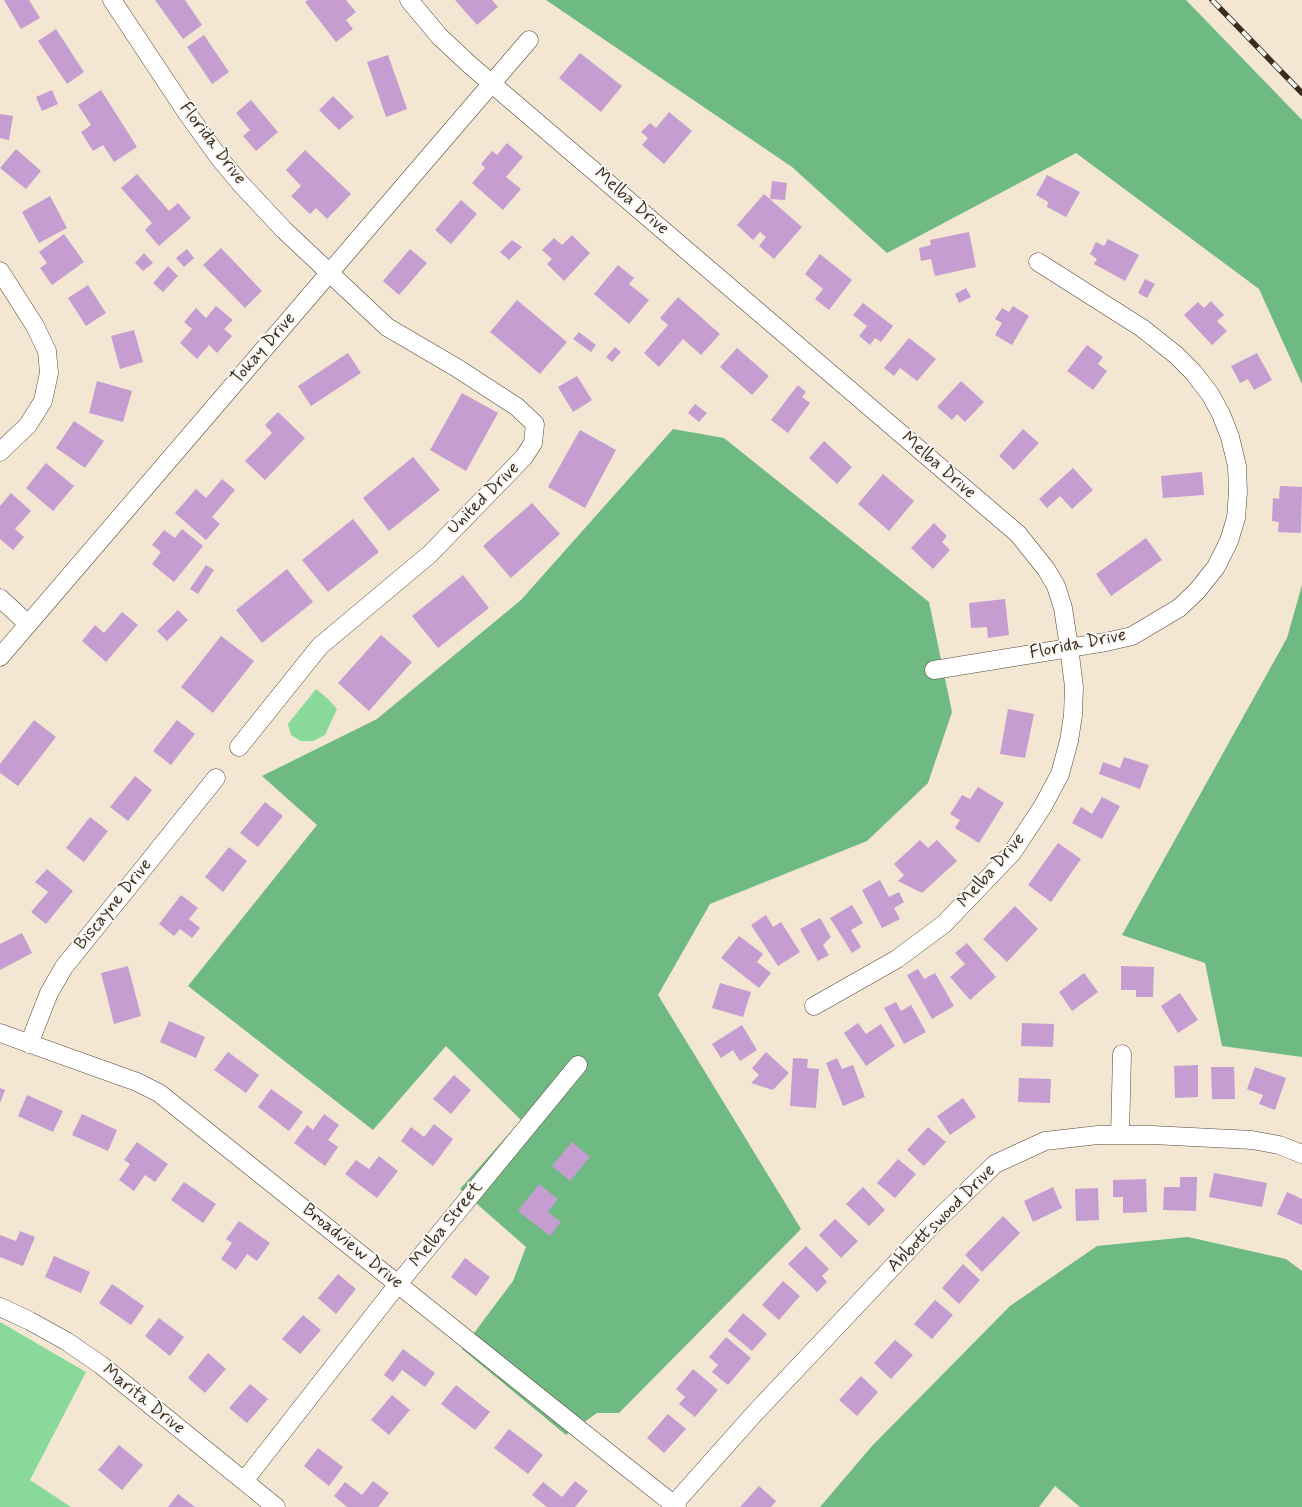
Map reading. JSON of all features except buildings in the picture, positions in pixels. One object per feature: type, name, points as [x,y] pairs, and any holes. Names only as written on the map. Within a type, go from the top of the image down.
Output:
[{"type":"street","name":"Florida Drive","points":[[112,0],[220,159],[240,184],[329,273]]},
{"type":"street","name":"Melba Drive","points":[[409,0],[439,36],[492,83],[1018,534],[1046,569],[1056,586],[1063,608],[1070,647],[1074,687],[1073,715],[1069,741],[1060,774],[1043,806],[1012,853],[944,924],[897,959],[814,1006]]},
{"type":"street","name":"Tokay Drive","points":[[0,657],[529,40]]},
{"type":"street","name":"Florida Drive","points":[[934,670],[1132,636],[1179,608],[1197,591],[1216,567],[1229,541],[1236,518],[1238,492],[1236,466],[1230,437],[1222,414],[1210,394],[1182,361],[1142,328],[1038,262]]},
{"type":"street","points":[[0,272],[35,326],[47,351],[49,373],[44,401],[28,425],[0,452]]},
{"type":"street","name":"United Drive","points":[[239,747],[320,646],[430,554],[524,457],[534,443],[535,424],[517,407],[457,368],[387,327],[329,273]]},
{"type":"street","points":[[0,598],[28,624]]},
{"type":"street","name":"Biscayne Drive","points":[[29,1044],[49,993],[64,967],[216,778]]},
{"type":"street","name":"Broadview Drive","points":[[0,1033],[137,1082],[159,1093],[676,1505]]},
{"type":"street","points":[[1120,1135],[1122,1054]]},
{"type":"street","name":"Melba Street","points":[[244,1481],[398,1284],[578,1065]]},
{"type":"street","name":"Abbottswood Drive","points":[[676,1505],[754,1414],[933,1224],[995,1164],[1045,1140],[1098,1134],[1252,1140],[1267,1142],[1302,1152]]},
{"type":"street","name":"Marita Drive","points":[[0,1307],[30,1320],[59,1337],[101,1366],[276,1507]]},
{"type":"green space","points":[[546,0],[1186,0],[1302,120],[1302,384],[1259,289],[1076,153],[887,253],[792,167]]},
{"type":"green space","points":[[673,429],[724,438],[929,602],[952,712],[928,783],[867,841],[710,904],[658,995],[801,1229],[619,1413],[597,1413],[566,1435],[462,1349],[513,1281],[526,1247],[460,1189],[521,1120],[446,1046],[373,1130],[188,986],[317,825],[262,776],[377,719],[521,600]]},
{"type":"green space","points":[[1302,585],[1302,1057],[1222,1046],[1205,963],[1122,935],[1287,638]]},
{"type":"green space","points":[[316,689],[337,709],[325,735],[313,741],[301,741],[291,735],[288,724]]},
{"type":"green space","points":[[1188,1237],[1286,1259],[1302,1271],[1302,1507],[1080,1507],[1055,1486],[1039,1507],[820,1507],[872,1446],[1010,1306],[1097,1246]]},
{"type":"green space","points":[[0,1322],[86,1372],[30,1480],[71,1507],[0,1507]]},
{"type":"railway","points":[[1212,0],[1302,93]]}]
